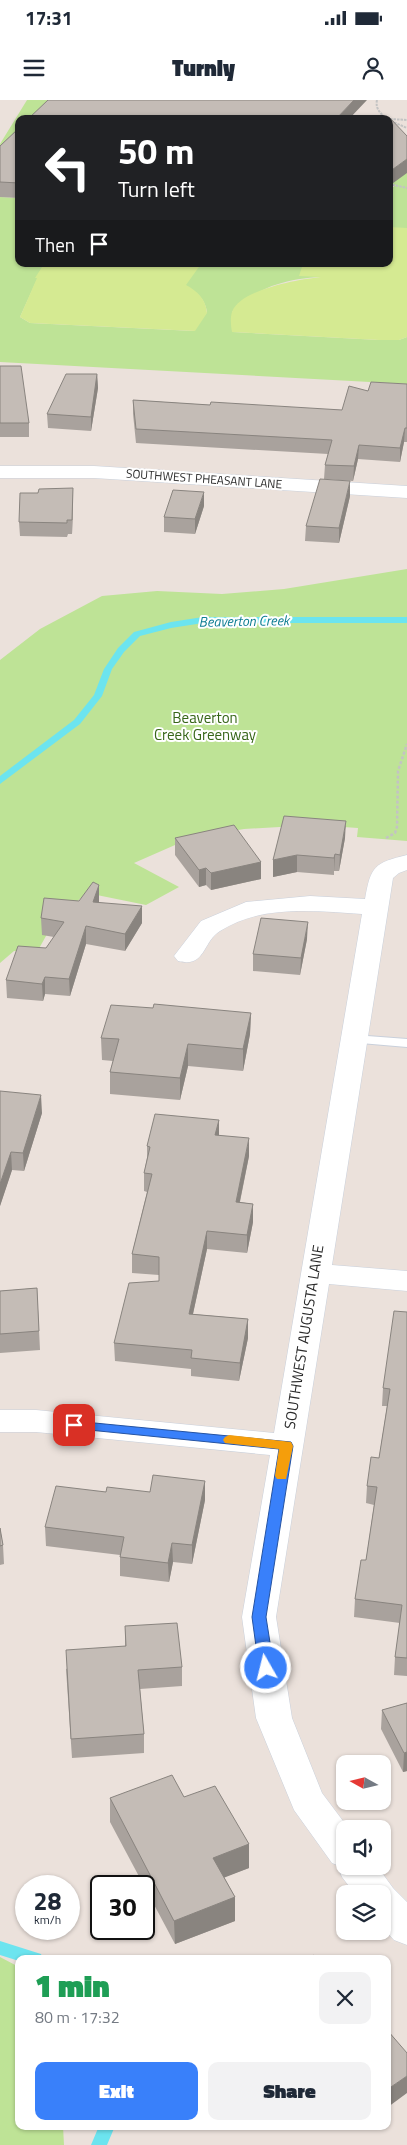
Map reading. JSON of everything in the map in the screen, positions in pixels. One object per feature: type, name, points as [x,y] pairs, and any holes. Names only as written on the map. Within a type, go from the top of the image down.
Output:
[{"type":"street","name":"SOUTHWEST PHEASANT LANE","points":[[0,472],[94,472],[407,492]]},
{"type":"street","name":"SOUTHWEST AUGUSTA LANE","points":[[336,1840],[307,1800],[274,1718],[259,1617],[381,876],[398,865]]},
{"type":"street","points":[[187,956],[210,926],[255,907],[310,903],[376,907]]},
{"type":"street","points":[[315,1273],[407,1281]]},
{"type":"street","points":[[0,1421],[36,1421],[286,1446]]},
{"type":"street","points":[[362,1875],[370,1885]]},
{"type":"street","points":[[391,1910],[407,1929]]},
{"type":"lane","points":[[354,1039],[407,1043]]},
{"type":"path","points":[[377,100],[376,105],[384,115]]},
{"type":"path","points":[[393,119],[407,120]]},
{"type":"path","points":[[393,121],[407,128]]},
{"type":"path","points":[[393,185],[407,188]]},
{"type":"path","points":[[388,838],[395,833],[398,771],[407,744]]},
{"type":"green space","points":[[27,100],[159,100],[74,115],[18,115]]},
{"type":"green space","points":[[15,120],[15,160],[0,188],[0,144]]},
{"type":"green space","points":[[407,156],[407,277],[314,277],[278,284],[263,290],[232,312],[233,332],[379,340],[399,340],[407,337],[407,384],[0,362],[0,197],[15,198],[15,267],[43,267],[20,317],[30,323],[194,331],[207,312],[204,302],[197,293],[178,281],[104,267],[393,267],[393,187],[396,185],[393,184],[393,177]]},
{"type":"green space","points":[[393,227],[407,228],[407,337],[399,340],[379,340],[232,332],[232,312],[237,304],[246,297],[258,291],[286,283],[321,277],[299,276],[302,267],[393,267]]},
{"type":"green space","points":[[42,267],[199,267],[186,285],[200,296],[205,304],[207,313],[195,331],[30,323],[20,317],[37,278],[35,278]]},
{"type":"green space","name":"Beaverton Creek Greenway","points":[[407,569],[407,841],[357,837],[358,828],[314,825],[244,829],[191,838],[134,863],[179,887],[146,905],[87,893],[55,920],[37,952],[14,951],[0,963],[0,660],[40,629],[102,596],[157,591],[222,594],[284,589]]},
{"type":"green space","points":[[0,1957],[15,1965],[15,2130],[63,2130],[64,2145],[0,2145]]},
{"type":"building","points":[[48,100],[354,100],[340,115],[32,115]]},
{"type":"building","points":[[393,121],[407,136],[407,159],[393,169]]},
{"type":"building","points":[[15,132],[15,183],[0,182],[0,146]]},
{"type":"building","points":[[0,366],[21,366],[29,423],[0,423]]},
{"type":"building","points":[[66,374],[97,374],[91,417],[47,414]]},
{"type":"building","points":[[371,382],[407,384],[407,428],[405,428],[400,448],[359,445],[354,466],[325,465],[332,440],[136,429],[133,400],[210,405],[211,402],[342,410],[349,386],[368,391]]},
{"type":"building","points":[[320,479],[350,481],[339,528],[306,526]]},
{"type":"building","points":[[73,488],[72,520],[67,520],[67,523],[19,522],[20,493],[38,493],[39,489]]},
{"type":"building","points":[[173,490],[204,492],[195,519],[164,517]]},
{"type":"building","points":[[284,816],[346,821],[340,855],[335,854],[334,858],[297,855],[273,860]]},
{"type":"building","points":[[234,825],[261,862],[211,873],[206,868],[199,870],[175,838]]},
{"type":"building","points":[[93,882],[99,885],[93,902],[142,906],[125,934],[86,926],[69,979],[45,977],[42,984],[6,980],[18,946],[46,948],[64,922],[41,918],[44,898],[79,901]]},
{"type":"building","points":[[261,918],[308,922],[301,958],[253,954]]},
{"type":"building","points":[[154,1004],[251,1013],[243,1049],[188,1044],[180,1078],[110,1072],[119,1039],[101,1038],[111,1005],[153,1008]]},
{"type":"building","points":[[0,1091],[41,1095],[23,1153],[11,1152],[0,1184]]},
{"type":"building","points":[[155,1114],[219,1120],[215,1135],[249,1138],[236,1202],[253,1204],[247,1235],[207,1231],[189,1314],[248,1319],[240,1363],[191,1358],[192,1350],[114,1343],[129,1283],[159,1281],[159,1257],[132,1254],[152,1174],[144,1173],[150,1147],[147,1146]]},
{"type":"building","points":[[37,1288],[39,1331],[0,1334],[0,1291]]},
{"type":"building","points":[[394,1311],[407,1312],[407,1658],[395,1657],[402,1605],[355,1599],[361,1560],[366,1560],[377,1487],[367,1486],[371,1457],[379,1458],[390,1389],[383,1388]]},
{"type":"building","points":[[153,1475],[205,1481],[192,1545],[172,1543],[168,1563],[120,1557],[124,1537],[45,1527],[56,1486],[106,1492],[107,1487],[150,1492]]},
{"type":"building","points":[[0,1528],[3,1545],[0,1546]]},
{"type":"building","points":[[177,1623],[182,1667],[138,1670],[144,1734],[71,1739],[66,1650],[126,1646],[125,1626]]},
{"type":"building","points":[[407,1703],[407,1752],[404,1753],[382,1710]]},
{"type":"building","points":[[172,1775],[184,1797],[215,1786],[249,1844],[213,1858],[235,1897],[174,1921],[155,1884],[155,1875],[150,1875],[110,1798]]},
{"type":"building","points":[[391,2034],[407,2053],[407,2076],[391,2087]]},
{"type":"waterway","name":"Beaverton Creek","points":[[0,781],[77,722],[98,696],[108,669],[121,650],[137,634],[171,625],[203,620],[407,620]]},
{"type":"waterway","name":"Beaverton Creek","points":[[0,1948],[22,1955]]},
{"type":"waterway","name":"Beaverton Creek","points":[[99,2145],[105,2130]]},
{"type":"slow traffic","points":[[229,1440],[286,1446],[281,1476]]},
{"type":"route","points":[[74,1425],[286,1446],[259,1617],[266,1668]]}]
